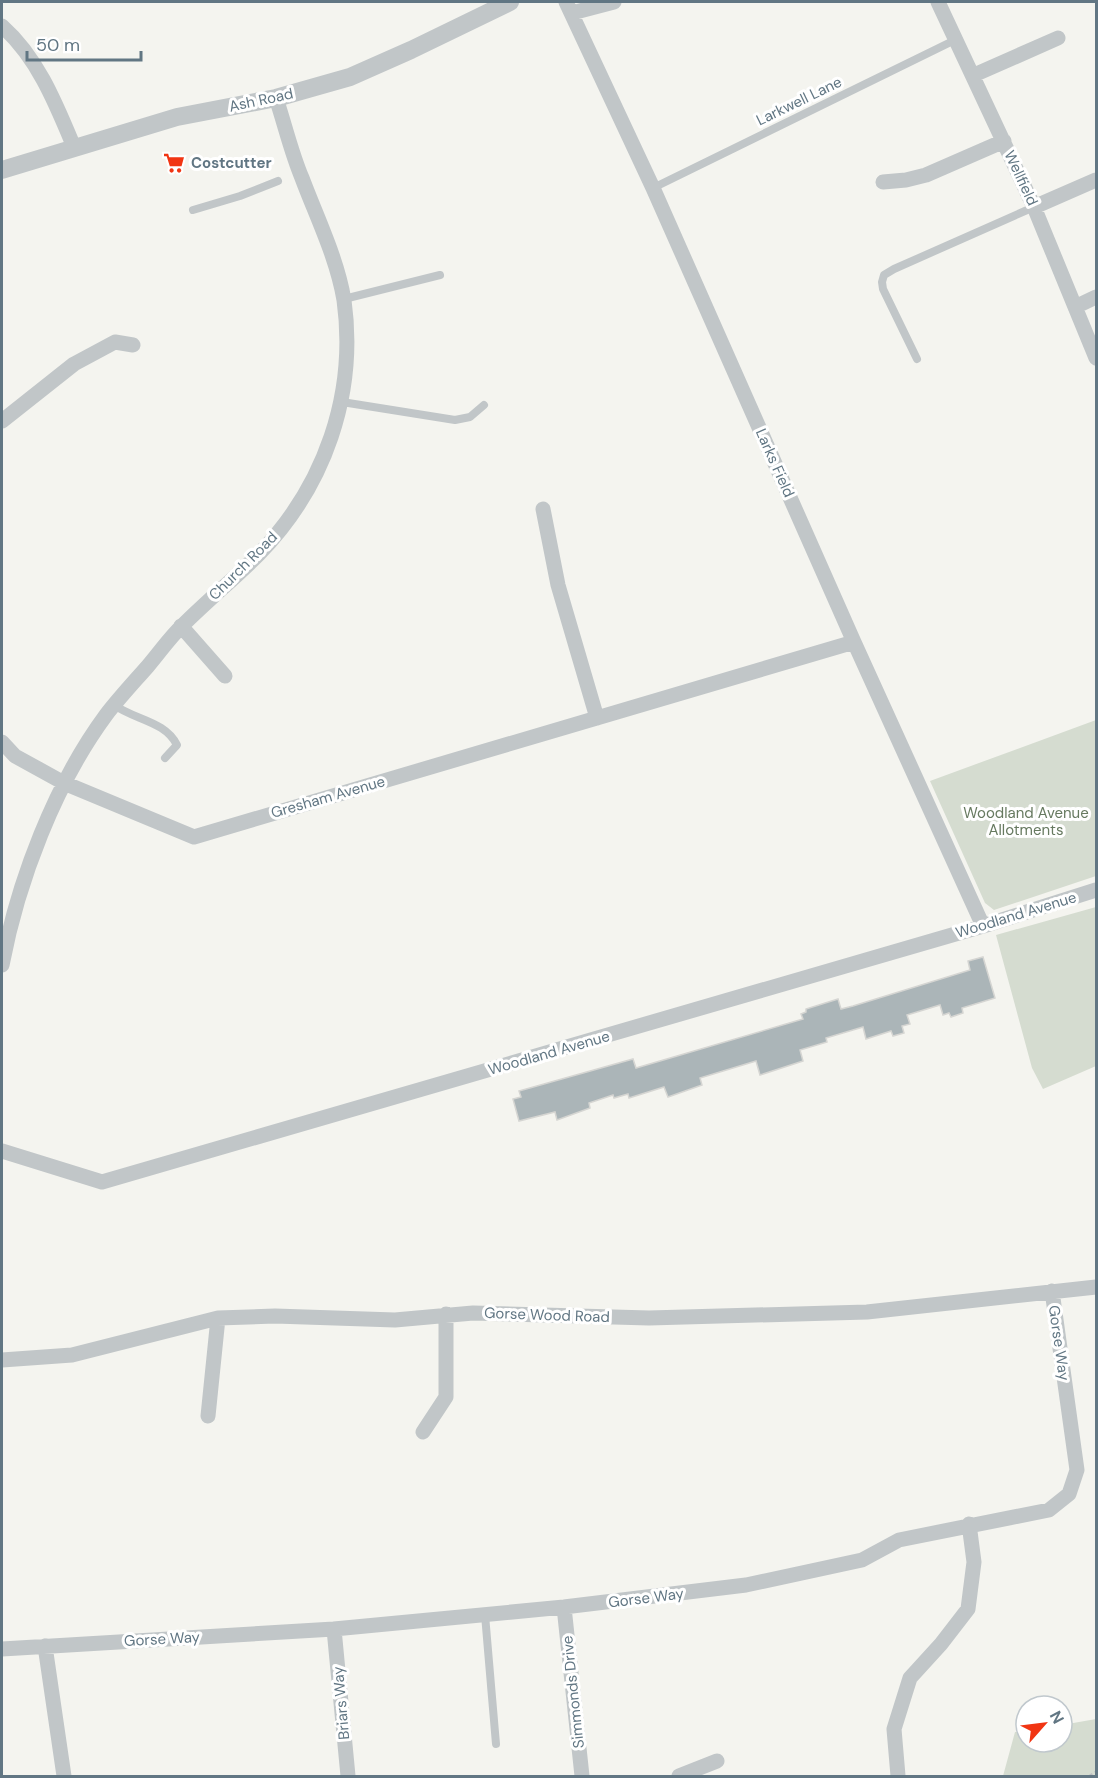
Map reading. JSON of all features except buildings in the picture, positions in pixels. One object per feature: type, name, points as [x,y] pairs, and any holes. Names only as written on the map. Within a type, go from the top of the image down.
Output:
[{"type":"street","name":"Ash Road","points":[[2,170],[177,117],[276,98],[350,76],[411,50],[510,2]]},
{"type":"street","points":[[569,7],[614,2]]},
{"type":"street","name":"Wellfield","points":[[938,2],[1034,207],[1096,358]]},
{"type":"street","name":"Larks Field","points":[[569,7],[653,188],[854,642],[983,926]]},
{"type":"street","points":[[2,26],[48,85],[74,147]]},
{"type":"street","points":[[974,75],[1058,38]]},
{"type":"street","name":"Church Road","points":[[2,965],[20,893],[39,841],[64,783],[106,715],[181,626],[261,552],[302,501],[328,450],[342,402],[346,350],[344,299],[332,253],[300,174],[276,98]]},
{"type":"street","points":[[883,182],[926,175],[1004,141]]},
{"type":"street","points":[[1034,207],[1096,180]]},
{"type":"street","points":[[1075,307],[1096,297]]},
{"type":"street","points":[[2,421],[74,364],[115,342],[133,345]]},
{"type":"street","points":[[543,509],[558,585],[597,717]]},
{"type":"street","points":[[181,626],[225,676]]},
{"type":"street","name":"Gresham Avenue","points":[[2,742],[15,756],[64,783],[194,837],[854,642]]},
{"type":"street","name":"Woodland Avenue","points":[[2,1151],[102,1182],[983,926],[1096,890]]},
{"type":"street","name":"Gorse Wood Road","points":[[2,1360],[72,1355],[218,1318],[275,1316],[395,1320],[473,1313],[649,1318],[867,1312],[1096,1287]]},
{"type":"street","name":"Gorse Way","points":[[2,1649],[334,1629],[564,1607],[746,1585],[862,1560],[899,1540],[969,1524],[1049,1510],[1069,1494],[1077,1470],[1052,1291]]},
{"type":"street","points":[[423,1432],[446,1396],[446,1314]]},
{"type":"street","points":[[208,1416],[218,1318]]},
{"type":"street","points":[[898,1776],[894,1729],[910,1678],[941,1644],[968,1609],[974,1562],[969,1524]]},
{"type":"street","name":"Simmonds Drive","points":[[564,1607],[582,1776]]},
{"type":"street","name":"Briars Way","points":[[334,1629],[348,1776]]},
{"type":"street","points":[[45,1646],[64,1776]]},
{"type":"street","points":[[679,1776],[717,1761]]},
{"type":"lane","name":"Larkwell Lane","points":[[653,188],[957,39]]},
{"type":"lane","points":[[193,210],[240,196],[278,181]]},
{"type":"lane","points":[[917,358],[884,289],[882,282],[884,275],[1034,207]]},
{"type":"lane","points":[[344,299],[440,275]]},
{"type":"lane","points":[[342,402],[455,420],[470,417],[484,405]]},
{"type":"lane","points":[[114,705],[132,717],[161,727],[169,733],[177,745],[165,758]]},
{"type":"lane","points":[[484,1615],[496,1744]]},
{"type":"path","points":[[1090,1776],[1096,1772]]},
{"type":"green space","name":"Woodland Avenue Allotments","points":[[1096,720],[1096,876],[994,910],[985,903],[930,781]]},
{"type":"green space","points":[[1096,907],[1096,1066],[1043,1089],[1032,1068],[996,935]]},
{"type":"green space","points":[[1096,1719],[1096,1776],[1003,1776],[1014,1736],[1014,1754],[1074,1754],[1074,1723]]},
{"type":"place","name":"Costcutter","points":[[174,163]]}]
